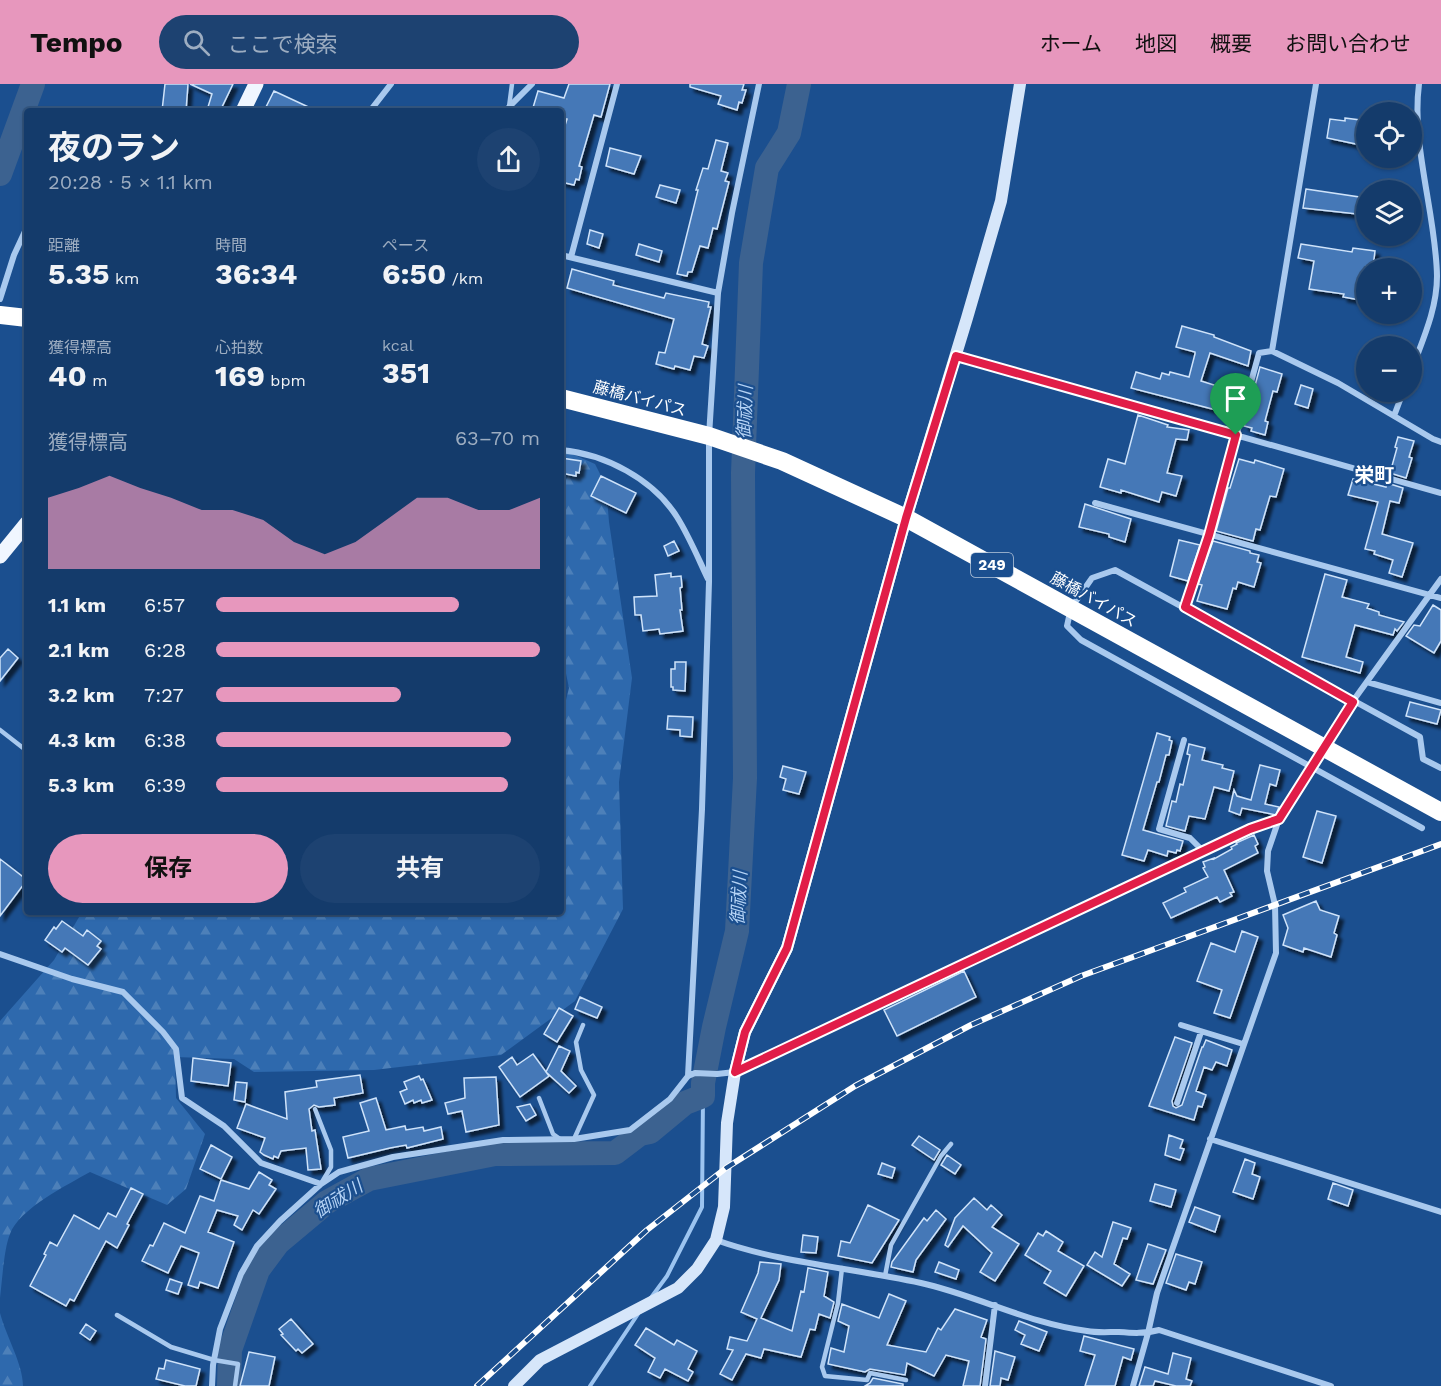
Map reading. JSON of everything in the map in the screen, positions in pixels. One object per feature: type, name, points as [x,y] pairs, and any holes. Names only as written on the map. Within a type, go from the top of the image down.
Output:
[{"type":"highway","points":[[0,315],[24,318]]},
{"type":"highway","name":"藤橋バイパス","points":[[564,399],[715,438],[782,461],[906,518],[1441,812]]},
{"type":"main road","points":[[244,108],[256,84]]},
{"type":"main road","points":[[0,556],[24,527]]},
{"type":"street","points":[[372,108],[391,84]]},
{"type":"street","points":[[509,108],[532,84]]},
{"type":"street","points":[[571,257],[617,84]]},
{"type":"street","points":[[212,1386],[220,1329],[241,1274],[257,1246],[280,1221],[321,1184],[339,1172],[393,1157],[503,1140],[574,1139],[630,1130],[670,1100],[691,1075],[715,438],[718,293],[759,84]]},
{"type":"street","points":[[514,1386],[540,1360],[678,1288],[697,1269],[716,1240],[724,1207],[727,1124],[735,1072],[745,1032],[787,948],[906,518],[956,356],[1000,201],[1020,84]]},
{"type":"street","points":[[1272,351],[1316,84]]},
{"type":"street","points":[[1419,84],[1419,129],[1437,278],[1433,313],[1422,342]]},
{"type":"street","points":[[0,299],[14,255],[24,233]]},
{"type":"street","points":[[564,256],[718,293]]},
{"type":"street","points":[[1185,607],[1209,535],[1258,353],[1272,351],[1338,383],[1441,442]]},
{"type":"street","points":[[956,356],[1441,493]]},
{"type":"street","points":[[1394,416],[1399,402]]},
{"type":"street","points":[[564,450],[600,458],[632,474],[656,491],[677,516],[709,582]]},
{"type":"street","points":[[1095,503],[1441,598]]},
{"type":"street","points":[[1422,828],[1082,640],[1067,626],[1071,608],[1092,579],[1116,570],[1420,737],[1423,759],[1441,768]]},
{"type":"street","points":[[1133,1386],[1157,1293],[1276,952],[1275,905],[1267,871],[1268,851],[1279,819],[1353,702],[1441,579]]},
{"type":"street","points":[[1367,682],[1441,703]]},
{"type":"street","points":[[1184,740],[1159,829],[1190,838],[1203,851]]},
{"type":"street","points":[[691,1075],[735,1072],[1250,829],[1279,819]]},
{"type":"street","points":[[0,954],[72,979],[123,992],[163,1032],[176,1049],[182,1098],[224,1126],[261,1163],[321,1184]]},
{"type":"street","points":[[1181,1025],[1243,1044]]},
{"type":"street","points":[[1177,1103],[1201,1032]]},
{"type":"street","points":[[1210,1139],[1441,1212]]},
{"type":"street","points":[[716,1240],[795,1260],[922,1283],[1050,1324],[1087,1332],[1148,1333],[1159,1330],[1331,1386]]},
{"type":"street","points":[[985,1386],[995,1305]]},
{"type":"lane","points":[[508,108],[512,84]]},
{"type":"lane","points":[[0,730],[24,750]]},
{"type":"lane","points":[[574,1139],[594,1095],[581,1070],[576,1042],[584,1025]]},
{"type":"lane","points":[[539,1098],[553,1134],[560,1139]]},
{"type":"lane","points":[[315,1109],[331,1150],[331,1167],[321,1184]]},
{"type":"lane","points":[[885,1276],[891,1245],[940,1156],[951,1144]]},
{"type":"lane","points":[[842,1268],[838,1303],[822,1367],[825,1376],[867,1380],[870,1373],[906,1380]]},
{"type":"lane","points":[[117,1315],[171,1347],[214,1360],[237,1364],[235,1386]]},
{"type":"green space","points":[[564,450],[595,464],[606,486],[609,522],[632,678],[619,782],[623,909],[575,1001],[501,1055],[374,1070],[254,1072],[234,1059],[175,1057],[176,1098],[205,1134],[186,1189],[167,1205],[90,1172],[57,1191],[23,1216],[10,1234],[0,1298],[0,1021],[54,960],[80,915],[564,915],[564,708],[569,688],[564,664]]},
{"type":"green space","points":[[0,1313],[17,1359],[23,1386],[0,1386]]},
{"type":"building","points":[[165,84],[188,84],[186,108],[162,108]]},
{"type":"building","points":[[190,84],[233,84],[221,108],[208,107],[212,94]]},
{"type":"building","points":[[569,84],[610,84],[601,117],[594,115],[579,166],[582,167],[579,180],[576,179],[574,185],[564,183],[564,128],[567,119],[564,118],[564,108],[533,108],[538,91],[564,98]]},
{"type":"building","points":[[690,84],[744,84],[742,90],[746,90],[737,110],[718,104],[721,96],[690,87]]},
{"type":"building","points":[[274,91],[311,108],[266,108]]},
{"type":"building","points":[[1345,118],[1356,119],[1356,144],[1327,138],[1330,119],[1345,121]]},
{"type":"building","points":[[716,140],[728,143],[721,171],[728,173],[725,181],[729,182],[717,229],[713,228],[708,248],[700,246],[692,272],[688,272],[687,276],[677,274],[698,190],[696,190],[703,168],[708,169]]},
{"type":"building","points":[[610,148],[641,156],[634,174],[606,166]]},
{"type":"building","points":[[660,185],[680,190],[676,203],[656,197]]},
{"type":"building","points":[[1306,189],[1356,196],[1356,214],[1303,208]]},
{"type":"building","points":[[590,230],[603,234],[599,248],[587,244]]},
{"type":"building","points":[[639,244],[662,251],[659,262],[636,255]]},
{"type":"building","points":[[1301,244],[1352,252],[1353,248],[1375,251],[1374,258],[1356,258],[1356,299],[1343,297],[1344,294],[1309,289],[1314,261],[1298,258]]},
{"type":"building","points":[[572,269],[614,281],[613,285],[664,298],[666,293],[709,302],[708,307],[711,307],[702,344],[708,346],[704,358],[694,356],[690,370],[656,364],[659,352],[665,353],[674,319],[567,288]]},
{"type":"building","points":[[1182,326],[1214,335],[1214,337],[1251,351],[1248,366],[1210,353],[1201,381],[1230,390],[1224,412],[1131,388],[1136,372],[1160,379],[1162,373],[1169,375],[1170,372],[1189,377],[1195,352],[1176,347]]},
{"type":"building","points":[[1260,367],[1282,374],[1277,392],[1273,391],[1265,421],[1268,422],[1265,435],[1251,431],[1252,428],[1244,426]]},
{"type":"building","points":[[1301,385],[1313,389],[1308,408],[1295,404]]},
{"type":"building","points":[[1138,415],[1168,425],[1167,427],[1189,430],[1187,440],[1176,439],[1167,473],[1182,476],[1176,496],[1162,492],[1159,502],[1121,490],[1121,493],[1100,487],[1108,459],[1125,464]]},
{"type":"building","points":[[1398,437],[1414,441],[1406,478],[1390,473]]},
{"type":"building","points":[[564,458],[581,461],[579,473],[576,472],[576,476],[564,474]]},
{"type":"building","points":[[1239,459],[1254,463],[1255,460],[1284,469],[1276,497],[1270,496],[1260,530],[1256,529],[1253,541],[1216,531]]},
{"type":"building","points":[[601,476],[636,493],[626,513],[591,496]]},
{"type":"building","points":[[1353,479],[1386,487],[1387,483],[1403,488],[1399,503],[1390,501],[1382,534],[1413,543],[1402,577],[1389,573],[1393,560],[1365,549],[1378,502],[1348,495]]},
{"type":"building","points":[[1085,504],[1131,519],[1125,542],[1109,537],[1109,534],[1079,527]]},
{"type":"building","points":[[1179,540],[1200,545],[1188,581],[1170,576]]},
{"type":"building","points":[[674,541],[679,551],[668,556],[664,546]]},
{"type":"building","points":[[1213,541],[1259,555],[1257,562],[1261,563],[1254,587],[1238,582],[1236,589],[1233,588],[1227,609],[1197,601],[1202,585],[1198,584]]},
{"type":"building","points":[[671,573],[671,577],[681,576],[682,610],[680,610],[683,631],[660,634],[659,629],[643,631],[641,615],[635,615],[634,597],[657,596],[655,575]]},
{"type":"building","points":[[1325,574],[1347,580],[1342,597],[1369,604],[1367,608],[1379,612],[1379,615],[1404,622],[1397,631],[1395,629],[1393,635],[1355,625],[1346,657],[1363,662],[1360,673],[1302,657]]},
{"type":"building","points":[[1433,605],[1441,610],[1441,641],[1434,653],[1406,636],[1414,625],[1420,626]]},
{"type":"building","points":[[8,649],[18,658],[0,681],[0,658]]},
{"type":"building","points":[[675,662],[686,662],[685,691],[673,690],[671,687],[671,669],[675,669]]},
{"type":"building","points":[[1410,702],[1441,710],[1437,724],[1406,716]]},
{"type":"building","points":[[668,716],[693,717],[692,737],[680,736],[680,730],[667,729]]},
{"type":"building","points":[[1157,733],[1170,737],[1169,740],[1172,741],[1143,830],[1183,841],[1180,851],[1177,850],[1176,853],[1168,851],[1167,856],[1148,850],[1144,861],[1122,855]]},
{"type":"building","points":[[1189,744],[1205,748],[1202,760],[1223,765],[1222,768],[1234,771],[1229,791],[1214,787],[1205,819],[1189,816],[1185,831],[1166,826],[1172,801],[1176,802],[1180,784],[1183,785],[1190,755],[1187,754]]},
{"type":"building","points":[[1260,765],[1280,770],[1276,786],[1270,784],[1265,804],[1279,807],[1276,815],[1242,808],[1240,815],[1229,811],[1234,790],[1237,796],[1251,800]]},
{"type":"building","points":[[783,766],[806,772],[799,794],[783,790],[786,779],[780,777]]},
{"type":"building","points":[[1317,811],[1336,816],[1322,863],[1303,857]]},
{"type":"building","points":[[1254,835],[1258,844],[1255,846],[1258,853],[1224,870],[1234,892],[1230,893],[1232,896],[1220,902],[1217,897],[1171,918],[1163,903],[1186,892],[1184,888],[1208,877],[1203,868],[1205,867],[1203,862],[1214,859],[1232,849],[1231,847],[1236,843]]},
{"type":"building","points":[[0,859],[24,878],[24,884],[0,916]]},
{"type":"building","points":[[1316,901],[1320,910],[1339,916],[1331,957],[1304,948],[1303,952],[1283,945],[1288,928],[1283,915]]},
{"type":"building","points":[[62,921],[83,936],[87,930],[101,941],[97,946],[101,949],[88,965],[65,948],[62,952],[45,940],[54,927],[56,929]]},
{"type":"building","points":[[1242,931],[1258,937],[1230,1018],[1214,1013],[1222,990],[1197,981],[1211,943],[1235,952]]},
{"type":"building","points":[[964,971],[976,997],[897,1036],[884,1010]]},
{"type":"building","points":[[580,997],[602,1007],[597,1018],[575,1009]]},
{"type":"building","points":[[559,1008],[573,1016],[557,1042],[544,1034]]},
{"type":"building","points":[[1175,1037],[1192,1043],[1172,1101],[1176,1108],[1182,1105],[1206,1040],[1232,1050],[1227,1066],[1216,1062],[1212,1070],[1204,1067],[1196,1091],[1206,1095],[1202,1107],[1198,1106],[1194,1120],[1149,1106]]},
{"type":"building","points":[[559,1046],[570,1051],[561,1071],[576,1086],[569,1093],[546,1072]]},
{"type":"building","points":[[533,1054],[549,1076],[520,1097],[499,1067],[512,1057],[517,1065]]},
{"type":"building","points":[[193,1058],[231,1063],[228,1086],[191,1081]]},
{"type":"building","points":[[360,1075],[363,1093],[334,1098],[335,1105],[319,1107],[314,1105],[309,1109],[321,1169],[308,1170],[306,1148],[281,1151],[278,1158],[274,1156],[273,1159],[264,1155],[260,1152],[265,1138],[237,1128],[246,1104],[287,1119],[285,1092],[317,1087],[316,1081]]},
{"type":"building","points":[[419,1076],[421,1080],[423,1079],[432,1100],[422,1103],[421,1100],[414,1103],[413,1100],[405,1104],[400,1092],[407,1089],[404,1082]]},
{"type":"building","points":[[496,1077],[499,1125],[466,1132],[462,1111],[448,1114],[445,1103],[465,1098],[464,1078]]},
{"type":"building","points":[[236,1082],[247,1083],[245,1102],[234,1100]]},
{"type":"building","points":[[376,1098],[386,1130],[405,1126],[406,1130],[423,1127],[424,1131],[441,1127],[443,1139],[348,1158],[343,1137],[369,1131],[360,1103]]},
{"type":"building","points":[[530,1104],[536,1115],[526,1121],[517,1107]]},
{"type":"building","points":[[1169,1135],[1183,1140],[1180,1148],[1184,1149],[1180,1160],[1165,1155]]},
{"type":"building","points":[[919,1136],[940,1150],[934,1160],[912,1145]]},
{"type":"building","points":[[211,1145],[232,1157],[221,1179],[200,1169]]},
{"type":"building","points":[[947,1155],[961,1165],[955,1174],[941,1165]]},
{"type":"building","points":[[1245,1159],[1255,1163],[1252,1174],[1260,1177],[1253,1199],[1233,1192]]},
{"type":"building","points":[[882,1163],[895,1168],[892,1178],[878,1174]]},
{"type":"building","points":[[259,1172],[272,1180],[269,1185],[276,1189],[259,1214],[253,1210],[242,1230],[234,1225],[238,1216],[217,1210],[208,1232],[234,1242],[218,1288],[200,1282],[198,1288],[188,1285],[199,1253],[181,1246],[168,1273],[142,1261],[150,1245],[153,1246],[164,1223],[185,1233],[200,1196],[214,1201],[221,1180],[249,1189]]},
{"type":"building","points":[[1333,1183],[1353,1190],[1348,1206],[1328,1199]]},
{"type":"building","points":[[1155,1184],[1176,1190],[1171,1207],[1150,1201]]},
{"type":"building","points":[[131,1188],[143,1194],[127,1224],[129,1225],[117,1248],[106,1241],[74,1301],[70,1299],[66,1306],[30,1286],[50,1242],[57,1246],[74,1215],[99,1229],[108,1213],[116,1217]]},
{"type":"building","points":[[974,1198],[987,1210],[991,1205],[1002,1215],[992,1227],[1019,1244],[995,1281],[980,1272],[992,1253],[963,1226],[948,1247],[945,1245],[955,1218]]},
{"type":"building","points":[[868,1205],[899,1220],[872,1263],[838,1256],[841,1241],[850,1243]]},
{"type":"building","points":[[1195,1207],[1220,1216],[1215,1232],[1189,1222]]},
{"type":"building","points":[[936,1210],[946,1219],[916,1260],[913,1272],[891,1267],[892,1262],[924,1218],[927,1221]]},
{"type":"building","points":[[1113,1222],[1131,1228],[1127,1239],[1123,1238],[1114,1264],[1130,1274],[1122,1286],[1087,1265],[1095,1252],[1102,1257]]},
{"type":"building","points":[[1046,1231],[1063,1242],[1058,1251],[1084,1266],[1066,1296],[1044,1283],[1051,1271],[1025,1255],[1038,1233],[1043,1236]]},
{"type":"building","points":[[803,1235],[818,1237],[816,1253],[801,1252]]},
{"type":"building","points":[[1148,1244],[1166,1250],[1153,1284],[1136,1280]]},
{"type":"building","points":[[1176,1254],[1202,1262],[1195,1284],[1189,1282],[1186,1290],[1166,1283]]},
{"type":"building","points":[[760,1262],[781,1264],[779,1280],[761,1318],[792,1331],[801,1291],[804,1292],[808,1268],[828,1272],[824,1296],[834,1302],[830,1318],[819,1314],[815,1330],[810,1329],[801,1357],[764,1349],[761,1358],[746,1354],[732,1380],[720,1374],[733,1350],[727,1349],[730,1337],[747,1341],[757,1319],[741,1312],[758,1273]]},
{"type":"building","points":[[939,1262],[959,1270],[956,1279],[935,1272]]},
{"type":"building","points":[[170,1279],[182,1283],[178,1294],[166,1290]]},
{"type":"building","points":[[889,1294],[906,1301],[887,1345],[926,1352],[938,1328],[941,1330],[955,1309],[987,1320],[981,1337],[986,1339],[980,1386],[963,1386],[969,1361],[946,1355],[934,1376],[907,1363],[905,1375],[870,1369],[865,1372],[828,1364],[831,1348],[844,1352],[849,1326],[838,1321],[842,1304],[879,1318]]},
{"type":"building","points":[[291,1319],[313,1344],[302,1353],[298,1349],[296,1351],[281,1335],[283,1334],[279,1329]]},
{"type":"building","points":[[1019,1321],[1047,1332],[1039,1351],[1021,1344],[1025,1335],[1015,1330]]},
{"type":"building","points":[[86,1324],[96,1331],[90,1340],[80,1333]]},
{"type":"building","points":[[646,1328],[674,1345],[677,1340],[697,1351],[688,1369],[693,1372],[688,1381],[665,1369],[660,1378],[648,1372],[655,1358],[635,1345]]},
{"type":"building","points":[[1084,1336],[1134,1349],[1131,1360],[1123,1357],[1115,1386],[1085,1386],[1095,1355],[1080,1351]]},
{"type":"building","points":[[995,1351],[1015,1357],[1008,1380],[1001,1378],[1000,1386],[990,1386]]},
{"type":"building","points":[[249,1352],[275,1357],[269,1386],[240,1386]]},
{"type":"building","points":[[1173,1353],[1191,1358],[1186,1379],[1192,1381],[1190,1386],[1176,1386],[1155,1381],[1153,1386],[1139,1386],[1145,1367],[1168,1374]]},
{"type":"building","points":[[166,1360],[200,1369],[196,1386],[185,1386],[156,1379],[159,1368],[164,1369]]},
{"type":"building","points":[[873,1378],[903,1384],[903,1386],[865,1386]]},
{"type":"waterway","points":[[24,108],[33,84]]},
{"type":"waterway","name":"御祓川","points":[[229,1386],[230,1350],[258,1270],[278,1243],[327,1202],[369,1179],[495,1154],[615,1153],[640,1134],[650,1132],[685,1103],[703,1096],[703,1083],[714,1027],[737,931],[745,778],[743,473],[751,263],[767,168],[789,133],[799,84]]},
{"type":"waterway","points":[[0,174],[24,109]]},
{"type":"waterway","points":[[650,1299],[667,1276],[702,1207],[703,1096]]},
{"type":"waterway","points":[[590,1386],[638,1314]]},
{"type":"railway","points":[[477,1386],[647,1230],[726,1168],[855,1086],[971,1025],[1081,976],[1441,844]]},
{"type":"district","name":"栄町","points":[[1374,475]]},
{"type":"route","points":[[956,356],[1236,435],[1209,535],[1185,607],[1353,702],[1279,819],[1250,829],[735,1072],[745,1032],[787,948],[906,518],[956,356]]}]
